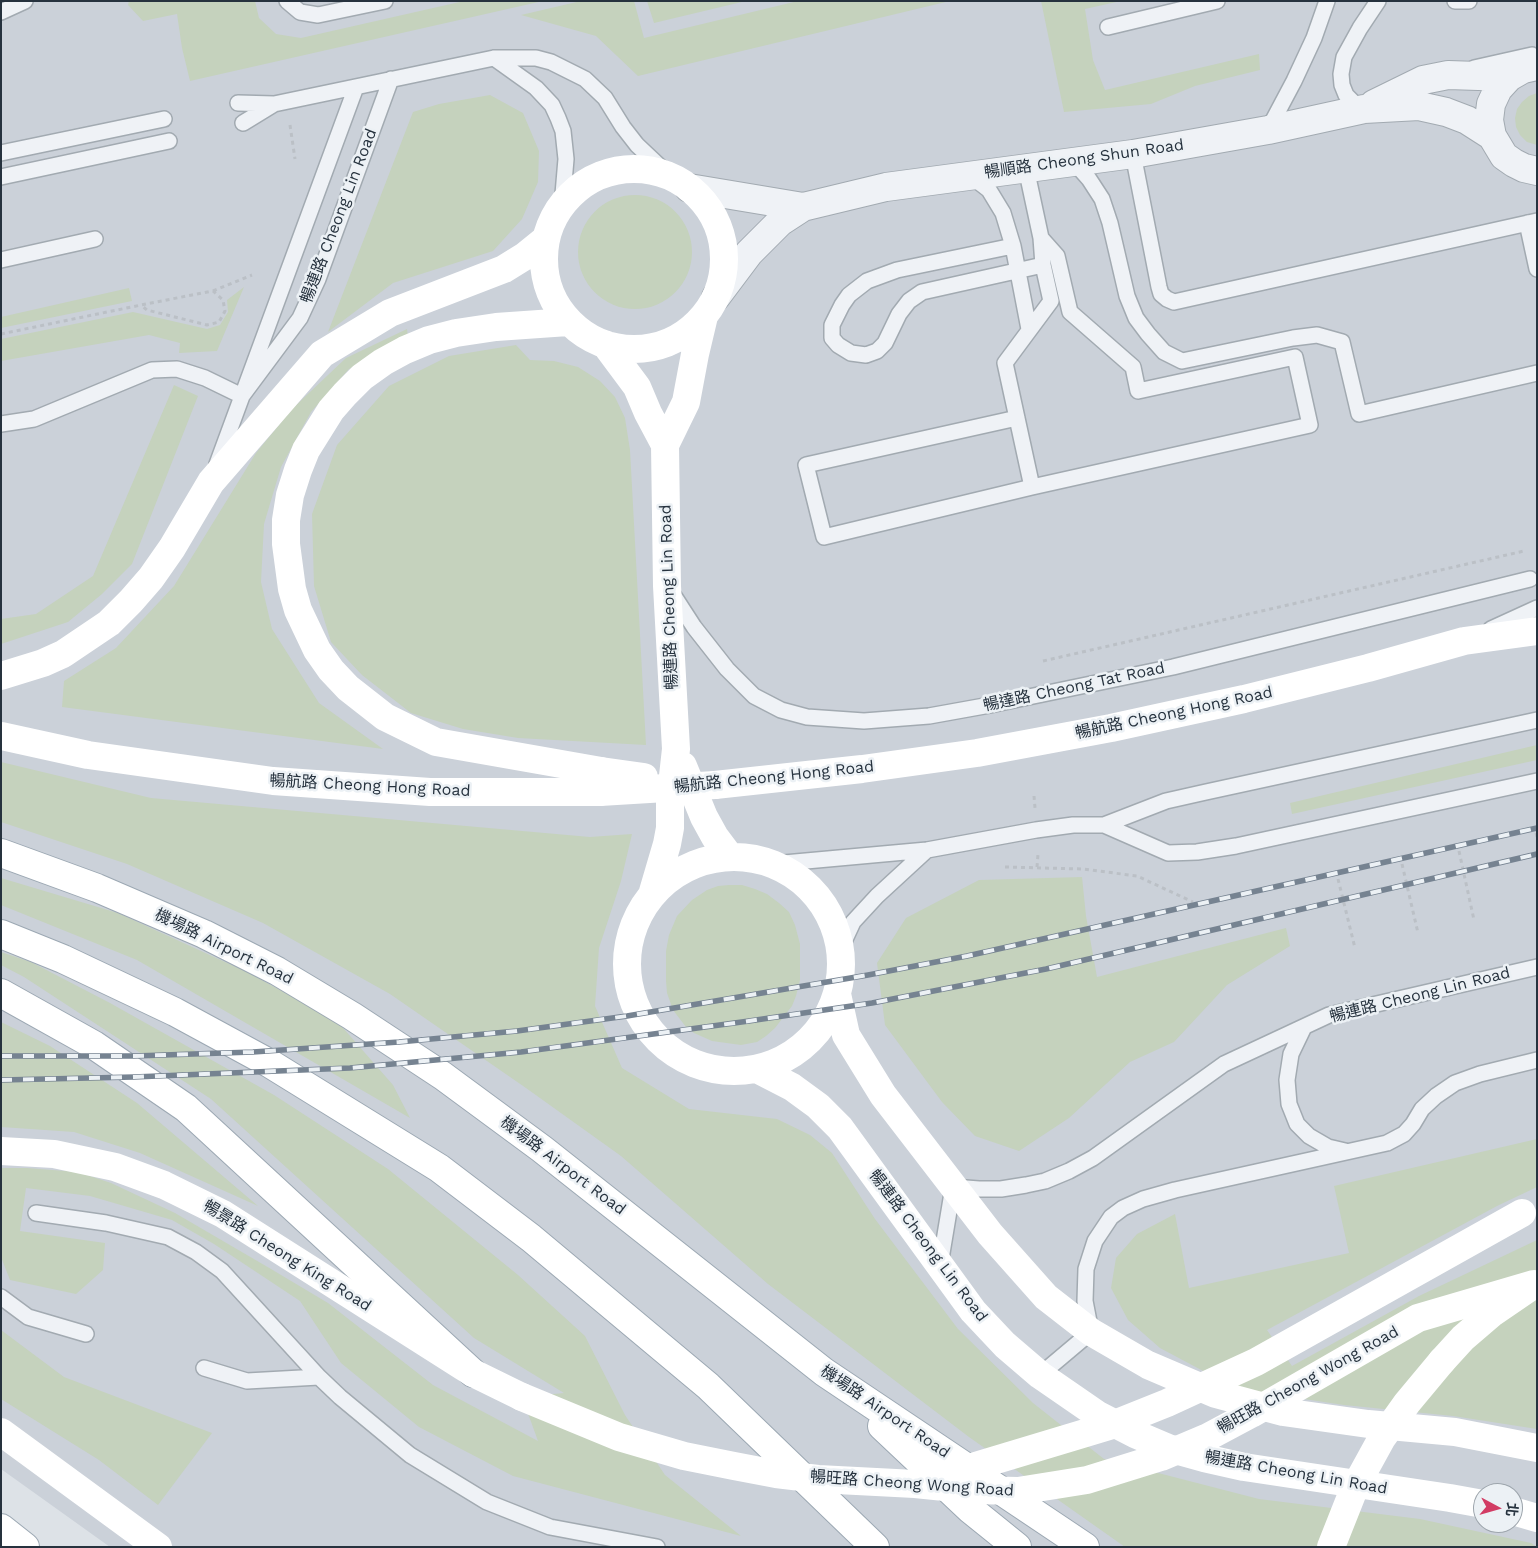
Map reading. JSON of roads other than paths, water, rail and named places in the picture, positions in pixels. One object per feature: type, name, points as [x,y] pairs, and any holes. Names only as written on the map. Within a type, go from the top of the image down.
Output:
[{"type":"street","name":"暢順路 Cheong Shun Road","points":[[1537,66],[1523,69],[1509,77],[1498,89],[1491,104],[1489,120],[1492,136],[1504,156],[1524,168],[1537,171]]},
{"type":"street","name":"暢順路 Cheong Shun Road","points":[[1364,109],[1423,80],[1448,74],[1509,77]]},
{"type":"street","name":"暢順路 Cheong Shun Road","points":[[710,307],[750,253],[780,222],[803,207],[886,187],[1133,154],[1268,130],[1364,109],[1419,106],[1446,112],[1467,120],[1492,136]]},
{"type":"street","points":[[680,183],[655,172],[624,169],[595,178],[571,195],[552,223],[546,239],[544,257],[549,292],[568,322],[586,335],[606,344],[629,350],[655,348],[674,341],[690,330],[710,307]]},
{"type":"street","name":"暢順路 Cheong Shun Road","points":[[680,183],[803,207]]},
{"type":"street","name":"暢連路 Cheong Lin Road","points":[[652,895],[670,828],[670,803],[676,750],[667,586],[665,445],[686,402],[695,354],[722,277],[724,255],[720,234],[713,216],[702,200],[680,183]]},
{"type":"street","points":[[1,676],[43,663],[63,654],[108,623],[131,601],[151,578],[172,548],[211,482],[322,354],[390,313],[504,269],[525,256],[546,239]]},
{"type":"street","points":[[568,322],[456,333],[429,340],[383,362],[362,377],[331,410],[318,430],[298,470],[290,495],[286,520],[287,552],[292,589],[298,610],[317,650],[331,670],[348,688],[384,717],[436,742],[601,781]]},
{"type":"street","name":"暢連路 Cheong Lin Road","points":[[606,344],[637,387],[665,445]]},
{"type":"street","name":"暢航路 Cheong Hong Road","points":[[1,736],[88,756],[273,781],[430,792],[601,781],[715,785],[862,769],[977,753],[1102,730],[1244,699],[1368,668],[1464,641],[1537,631]]},
{"type":"street","name":"暢連路 Cheong Lin Road","points":[[676,750],[704,817],[715,837],[730,857]]},
{"type":"street","name":"機場路 Airport Road","points":[[1,853],[97,888],[204,934],[277,971],[352,1016],[443,1076],[542,1149],[824,1372],[1086,1547]]},
{"type":"street","points":[[730,857],[753,858],[773,864],[793,875],[810,889],[824,907],[835,928],[840,950],[841,973],[837,994],[830,1012],[820,1028],[806,1044],[784,1059],[757,1069],[728,1072],[698,1066],[673,1052],[651,1032],[636,1007],[628,978],[628,948],[637,920],[652,895],[674,875],[701,862],[730,857]]},
{"type":"street","points":[[1,934],[63,959],[175,1012],[294,1078],[439,1168],[531,1238],[708,1386],[875,1547]]},
{"type":"street","points":[[1,993],[94,1045],[186,1108],[473,1373]]},
{"type":"street","points":[[837,994],[846,1035],[883,1094],[990,1234],[1046,1297],[1091,1332],[1148,1366],[1208,1391],[1283,1412],[1368,1424],[1455,1432],[1537,1448]]},
{"type":"street","name":"暢連路 Cheong Lin Road","points":[[757,1069],[792,1087],[818,1106],[840,1128],[972,1311],[1005,1345],[1040,1375],[1098,1415],[1168,1448],[1204,1458],[1244,1467],[1473,1502]]},
{"type":"street","name":"暢景路 Cheong King Road","points":[[1,1151],[54,1154],[115,1167],[164,1185],[224,1214],[473,1373]]},
{"type":"street","points":[[915,1484],[1112,1425],[1167,1403],[1256,1362],[1530,1210]]},
{"type":"street","points":[[1331,1547],[1354,1489],[1382,1438],[1407,1403],[1463,1338],[1491,1314],[1535,1284]]},
{"type":"street","name":"暢旺路 Cheong Wong Road","points":[[473,1373],[522,1397],[619,1437],[684,1456],[776,1474],[845,1481],[915,1484],[974,1490],[1018,1491],[1087,1480],[1161,1457],[1206,1438],[1251,1414],[1418,1318],[1535,1284]]},
{"type":"street","points":[[824,1372],[970,1509],[1017,1547]]},
{"type":"street","points":[[1,1432],[158,1547]]},
{"type":"street","points":[[1523,1514],[1537,1518]]},
{"type":"street","points":[[1,1528],[24,1547]]},
{"type":"lane","points":[[1,12],[25,1]]},
{"type":"lane","points":[[287,1],[300,12],[318,15],[385,1]]},
{"type":"lane","points":[[1108,27],[1217,1]]},
{"type":"lane","points":[[1268,130],[1314,38],[1327,1]]},
{"type":"lane","points":[[1364,109],[1346,95],[1342,85],[1341,74],[1344,57],[1378,1]]},
{"type":"lane","points":[[1456,1],[1469,1]]},
{"type":"lane","points":[[1448,74],[1537,54]]},
{"type":"lane","points":[[494,58],[536,88],[552,105],[558,118],[563,131],[566,152],[566,173],[562,206]]},
{"type":"lane","points":[[238,103],[274,104],[494,58],[536,58],[551,62],[585,79],[605,98],[637,146],[680,183]]},
{"type":"lane","name":"暢連路 Cheong Lin Road","points":[[242,396],[300,318],[318,279],[390,79]]},
{"type":"lane","name":"暢連路 Cheong Lin Road","points":[[211,482],[356,87]]},
{"type":"lane","points":[[243,123],[274,104]]},
{"type":"lane","points":[[1,154],[164,119]]},
{"type":"lane","points":[[1,177],[169,141]]},
{"type":"lane","points":[[1133,154],[1159,287],[1167,300],[1174,302],[1532,222],[1537,269]]},
{"type":"lane","points":[[1074,162],[1089,179],[1102,199],[1110,223],[1127,296],[1136,318],[1164,352],[1182,361],[1293,338],[1317,335],[1342,342],[1359,414],[1537,373]]},
{"type":"lane","points":[[1026,168],[1041,238],[1043,266],[1051,301],[1005,363],[1032,487]]},
{"type":"lane","points":[[971,176],[989,190],[1003,213],[1012,246],[1029,329]]},
{"type":"lane","points":[[1017,418],[806,465],[824,537],[1032,487],[1310,425],[1295,357],[1138,391],[1133,367],[1070,312],[1057,256],[1041,238]]},
{"type":"lane","points":[[1,260],[96,240]]},
{"type":"lane","points":[[1012,246],[897,270],[867,281],[849,295],[842,305],[832,325],[832,338],[838,345],[851,353],[866,355],[877,351],[885,342],[899,314],[909,301],[922,292],[1043,266]]},
{"type":"lane","points":[[1,424],[34,419],[152,370],[177,369],[205,378],[242,396]]},
{"type":"lane","name":"暢達路 Cheong Tat Road","points":[[667,586],[694,627],[727,669],[754,696],[781,710],[808,717],[864,721],[938,714],[990,705],[1173,667],[1530,579]]},
{"type":"lane","points":[[1464,641],[1537,608]]},
{"type":"lane","points":[[773,864],[928,850],[1036,830],[1073,825],[1104,825],[1166,801],[1537,720]]},
{"type":"lane","points":[[1104,825],[1168,853],[1197,852],[1264,841],[1537,781]]},
{"type":"lane","points":[[840,950],[853,922],[928,850]]},
{"type":"lane","name":"暢連路 Cheong Lin Road","points":[[953,1187],[986,1189],[1026,1186],[1045,1181],[1069,1171],[1101,1152],[1224,1064],[1330,1015],[1537,967]]},
{"type":"lane","points":[[1304,1027],[1291,1054],[1287,1080],[1289,1104],[1297,1124],[1309,1136],[1328,1147],[1348,1152]]},
{"type":"lane","points":[[1040,1375],[1091,1332],[1085,1301],[1086,1269],[1095,1240],[1111,1217],[1124,1208],[1143,1199],[1175,1190],[1387,1143],[1404,1134],[1422,1109],[1436,1096],[1455,1083],[1480,1074],[1537,1060]]},
{"type":"lane","points":[[940,1266],[953,1187]]},
{"type":"lane","points":[[36,1213],[106,1223],[168,1237],[196,1252],[222,1270],[319,1377],[340,1397],[410,1455],[487,1502],[550,1527],[657,1547]]},
{"type":"lane","points":[[1,1296],[28,1316],[86,1334]]},
{"type":"lane","points":[[204,1368],[247,1381],[319,1377]]},
{"type":"railway","points":[[1,1056],[134,1056],[253,1052],[399,1042],[517,1031],[627,1016],[868,975],[967,956],[1537,828]]},
{"type":"railway","points":[[1,1080],[134,1077],[350,1068],[521,1052],[872,1003],[1046,969],[1537,854]]}]
